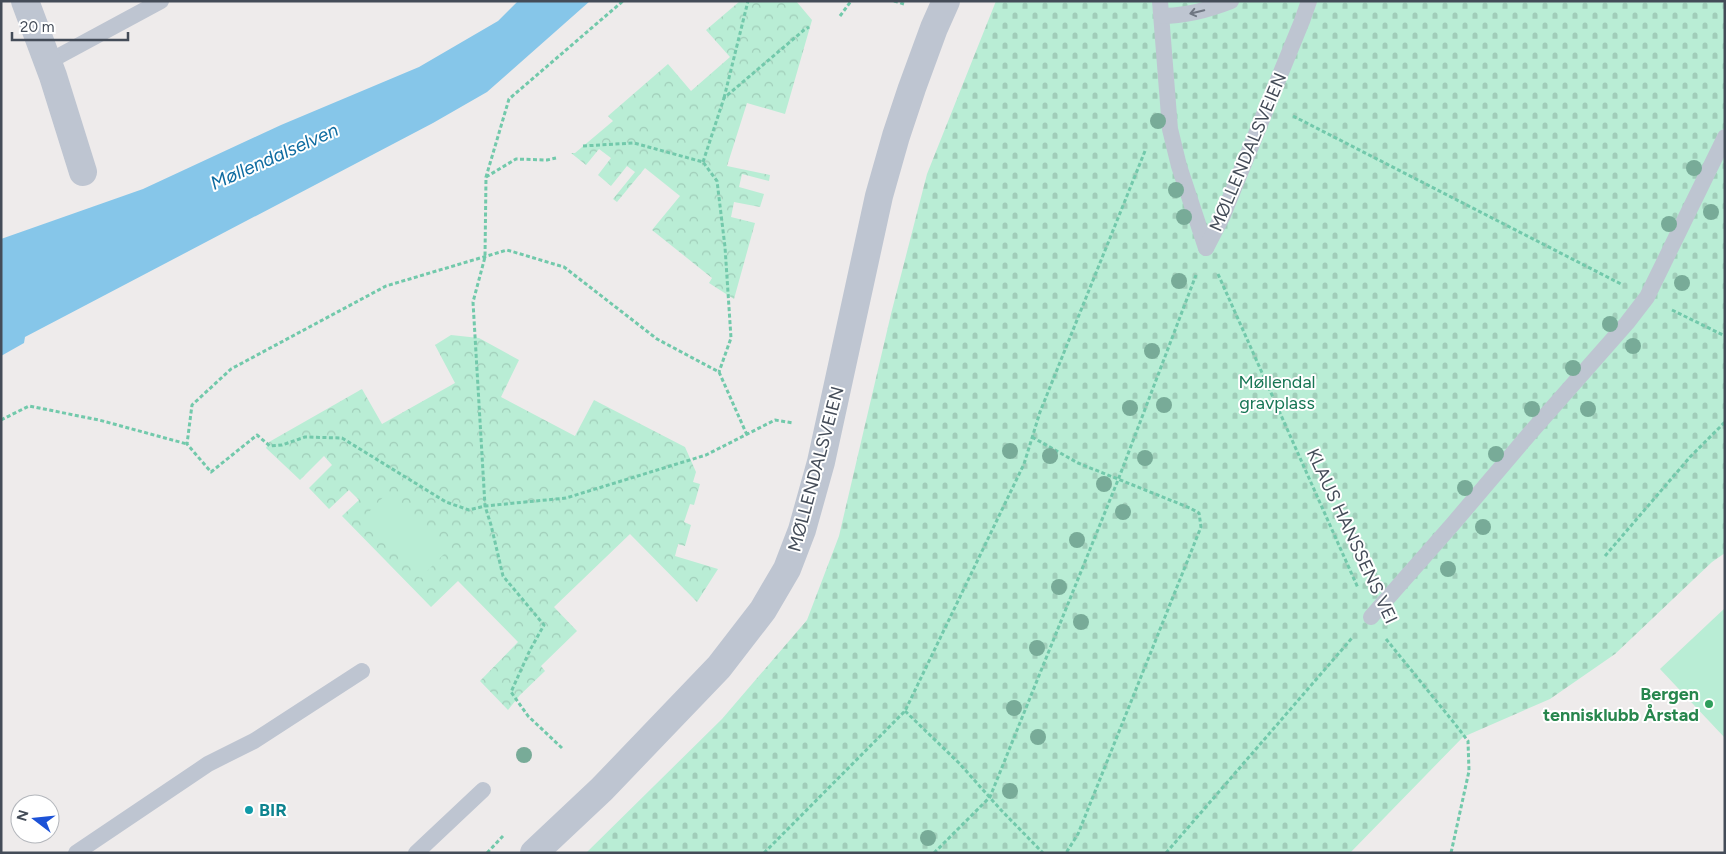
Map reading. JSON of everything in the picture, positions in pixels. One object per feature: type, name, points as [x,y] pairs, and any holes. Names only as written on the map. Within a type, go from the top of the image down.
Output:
[{"type":"street","points":[[25,1],[48,62],[83,172]]},
{"type":"street","name":"MØLLENDALSVEIEN","points":[[534,853],[602,789],[719,667],[763,610],[787,569],[802,530],[821,462],[879,196],[891,153],[912,88],[946,1]]},
{"type":"lane","points":[[48,62],[161,1]]},
{"type":"lane","name":"MØLLENDALSVEIEN","points":[[1206,248],[1178,166],[1170,129],[1161,9],[1182,16],[1210,9],[1231,1]]},
{"type":"lane","name":"MØLLENDALSVEIEN","points":[[1206,248],[1223,214],[1309,1]]},
{"type":"lane","points":[[1371,617],[1627,323],[1647,297],[1725,137]]},
{"type":"lane","points":[[76,853],[208,764],[254,741],[362,671]]},
{"type":"lane","points":[[416,853],[483,790]]},
{"type":"path","points":[[562,748],[528,716],[511,692],[530,650],[544,625],[503,576],[485,506],[473,302],[486,257],[486,177],[509,100],[623,1]]},
{"type":"path","points":[[702,162],[724,98],[748,1]]},
{"type":"path","points":[[840,16],[851,1]]},
{"type":"path","points":[[894,1],[905,3],[901,12]]},
{"type":"path","points":[[724,98],[809,27]]},
{"type":"path","points":[[1268,103],[1725,336]]},
{"type":"path","points":[[583,146],[634,143],[702,162],[717,181],[725,247],[730,338],[719,372]]},
{"type":"path","points":[[764,853],[905,711],[1024,464],[1040,412],[1145,150]]},
{"type":"path","points":[[486,177],[516,159],[547,160],[556,158]]},
{"type":"path","points":[[934,853],[990,797],[1118,480],[1206,248]]},
{"type":"path","name":"KLAUS HANSSENS VEI","points":[[1206,248],[1371,617],[1382,635],[1468,741],[1469,771],[1451,853]]},
{"type":"path","points":[[187,444],[192,405],[231,369],[386,286],[507,250],[564,267],[657,339],[719,372],[747,435]]},
{"type":"path","points":[[1,420],[29,406],[99,420],[187,444],[212,472],[257,435],[270,446],[282,445],[306,437],[342,438],[446,502],[470,510],[485,506],[566,498],[706,455],[775,420],[793,423]]},
{"type":"path","points":[[792,429],[795,414]]},
{"type":"path","points":[[1605,556],[1690,457],[1725,422]]},
{"type":"path","points":[[1032,438],[1078,463],[1190,508],[1199,513],[1201,527],[1078,834],[1066,853]]},
{"type":"path","points":[[1166,853],[1371,617]]},
{"type":"path","points":[[905,711],[959,763],[1043,853]]},
{"type":"path","points":[[487,853],[491,848]]},
{"type":"green space","points":[[740,1],[796,1],[812,20],[785,114],[747,103],[727,166],[770,175],[769,181],[742,174],[739,187],[764,194],[760,207],[734,202],[731,217],[755,223],[734,299],[709,283],[712,278],[652,230],[680,196],[645,168],[617,202],[613,199],[635,172],[627,166],[611,186],[598,175],[611,158],[599,149],[586,165],[571,153],[575,153],[613,121],[608,116],[668,64],[691,91],[730,57],[706,30]]},
{"type":"green space","name":"Møllendal gravplass","points":[[996,1],[1725,1],[1725,553],[1712,562],[1615,654],[1550,699],[1463,737],[1350,853],[586,853],[722,719],[807,620],[839,536],[891,314],[927,174]]},
{"type":"green space","points":[[451,335],[479,338],[519,360],[501,397],[575,436],[594,400],[685,447],[696,472],[693,482],[700,484],[694,505],[690,504],[684,522],[691,525],[685,546],[678,544],[675,556],[718,569],[697,602],[630,534],[554,607],[577,631],[541,666],[545,671],[520,695],[508,710],[480,681],[518,642],[458,581],[431,607],[342,516],[359,500],[349,490],[329,509],[309,488],[332,465],[324,456],[300,480],[266,448],[269,442],[362,389],[382,424],[455,383],[435,345]]},
{"type":"green space","points":[[388,492],[447,551],[420,578],[362,519]]},
{"type":"green space","name":"Bergen tennisklubb Årstad","points":[[1725,608],[1725,738],[1660,669]]},
{"type":"water","name":"Møllendalselven","points":[[518,1],[590,1],[487,92],[433,123],[25,337],[24,343],[1,356],[1,239],[143,189],[281,125],[419,67],[498,21]]},
{"type":"place","name":"Bergen tennisklubb Årstad","points":[[1709,704]]},
{"type":"place","name":"BIR","points":[[249,810]]}]
